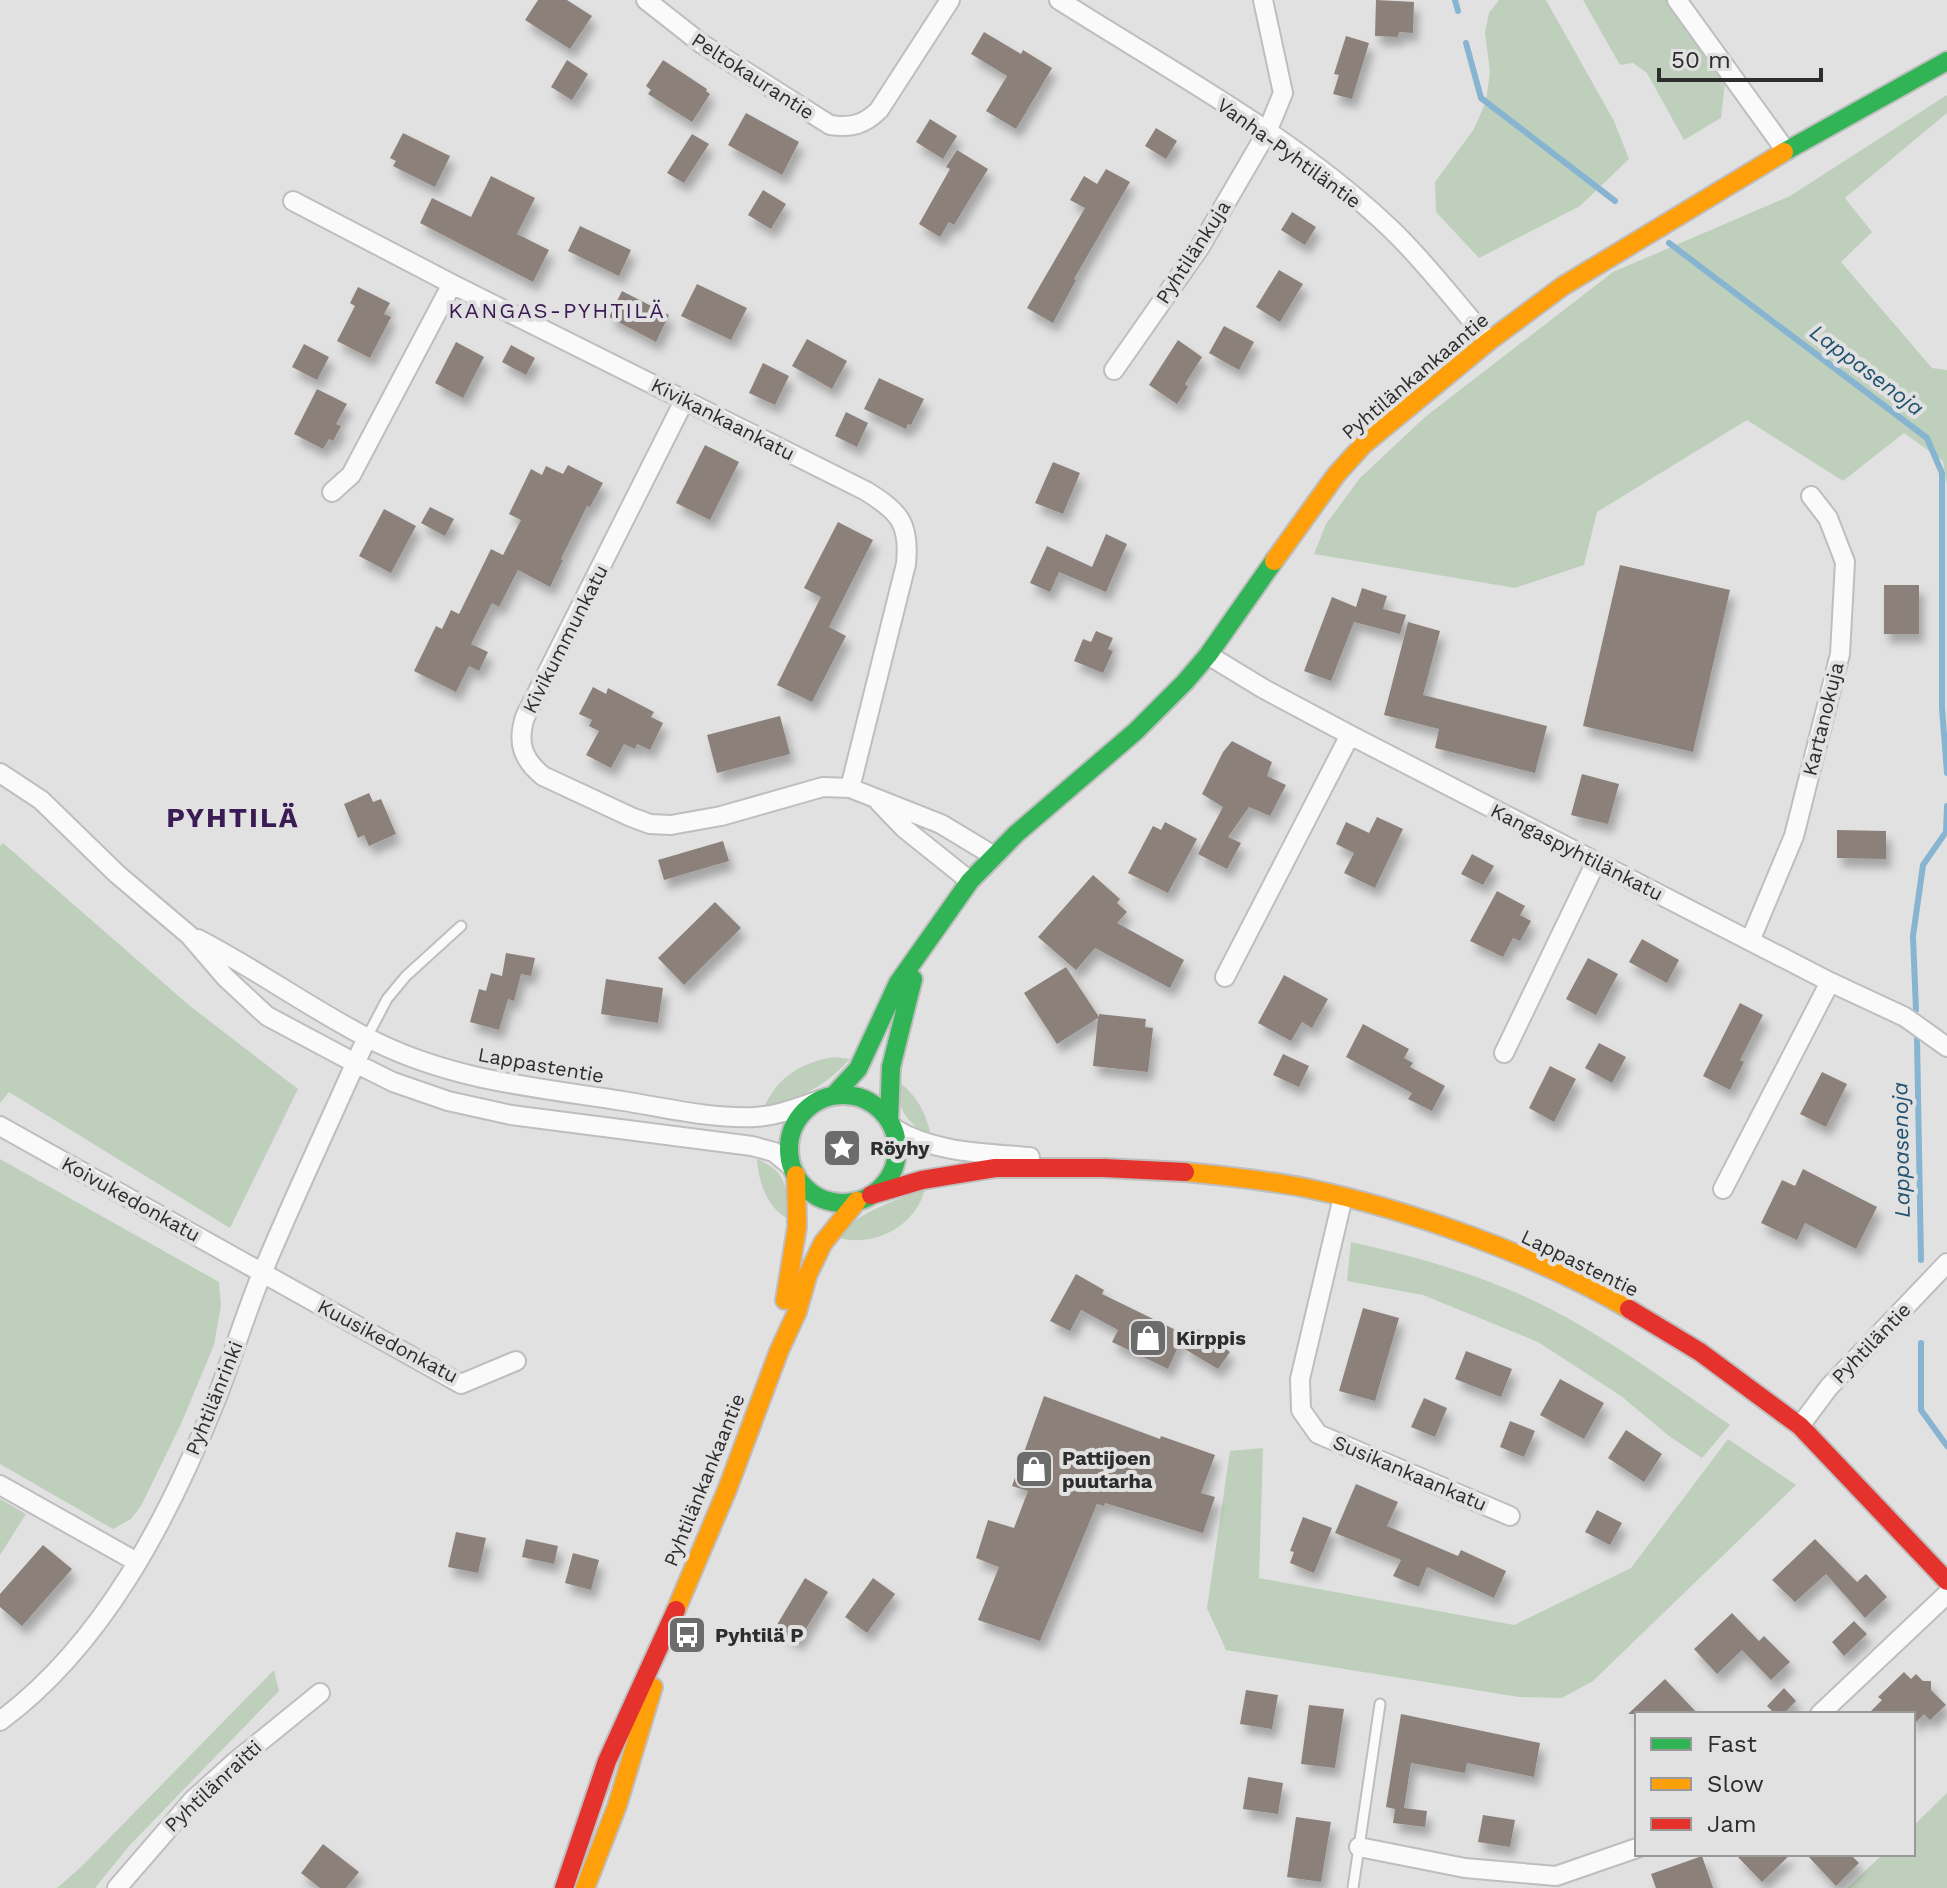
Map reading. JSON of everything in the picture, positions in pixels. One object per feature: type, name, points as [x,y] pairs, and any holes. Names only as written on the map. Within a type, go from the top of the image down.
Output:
[{"type":"street","name":"Peltokaurantie","points":[[646,0],[702,44],[830,125],[843,127],[867,121],[879,110],[950,0]]},
{"type":"street","name":"Vanha-Pyhtiläntie","points":[[1059,0],[1267,132],[1331,178],[1394,232],[1489,341]]},
{"type":"street","name":"Pyhtilänkuja","points":[[1114,370],[1200,247],[1267,132],[1283,93],[1263,0]]},
{"type":"street","points":[[1677,0],[1786,151]]},
{"type":"street","name":"Pyhtilänkankaantie","points":[[827,1098],[858,1069],[898,983],[970,881],[1052,802],[1160,710],[1208,655],[1336,475],[1363,445],[1403,409],[1563,286],[1786,151],[1947,61]]},
{"type":"street","name":"Kivikankaankatu","points":[[293,201],[866,491],[900,516],[906,531],[906,564],[850,788]]},
{"type":"street","points":[[332,492],[351,475],[452,284]]},
{"type":"street","name":"Kivikummunkatu","points":[[685,399],[525,717],[521,729],[523,755],[543,776],[650,824],[694,822],[823,787],[850,788],[941,824],[994,856]]},
{"type":"street","name":"Kartanokuja","points":[[1750,941],[1794,836],[1840,654],[1845,562],[1828,518],[1811,496]]},
{"type":"street","name":"Kangaspyhtilänkatu","points":[[1208,655],[1350,735],[1830,982],[1905,1017],[1947,1047]]},
{"type":"street","points":[[1225,977],[1350,735]]},
{"type":"street","name":"Lappastentie","points":[[0,773],[41,800],[117,874],[189,935],[226,978],[267,1016],[355,1063],[393,1082],[448,1101],[511,1115],[752,1146],[774,1152],[794,1171]]},
{"type":"street","name":"Kivikummunkatu","points":[[877,800],[905,829],[970,881]]},
{"type":"street","points":[[1504,1053],[1596,862]]},
{"type":"street","name":"Lappastentie","points":[[189,935],[239,960],[367,1037],[433,1065],[493,1082],[660,1107],[755,1117],[827,1098]]},
{"type":"street","name":"Pyhtilänkankaantie","points":[[891,1124],[887,1096],[891,1058],[921,953]]},
{"type":"street","points":[[1723,1189],[1830,982]]},
{"type":"street","name":"Pyhtilänrinki","points":[[0,1721],[60,1666],[94,1625],[137,1562],[214,1403],[263,1273],[367,1037]]},
{"type":"street","points":[[850,1095],[866,1100],[879,1108],[891,1124],[897,1144],[893,1170],[884,1184],[864,1198],[840,1203],[822,1199],[807,1189],[794,1171],[789,1153],[792,1131],[802,1113],[827,1098],[850,1095]]},
{"type":"street","name":"Lappastentie","points":[[891,1124],[910,1138],[949,1150],[1104,1168]]},
{"type":"street","name":"Koivukedonkatu","points":[[0,1126],[263,1273]]},
{"type":"street","name":"Lappastentie","points":[[864,1198],[960,1172],[995,1168],[1104,1168],[1234,1177],[1306,1188],[1459,1233],[1532,1261],[1610,1298],[1700,1352],[1800,1426],[1947,1581]]},
{"type":"street","name":"Pyhtilänkankaantie","points":[[779,1351],[797,1227],[794,1171]]},
{"type":"street","name":"Susikankaankatu","points":[[1343,1197],[1300,1379],[1301,1410],[1318,1434],[1510,1516]]},
{"type":"street","name":"Pyhtilänkankaantie","points":[[564,1888],[607,1761],[727,1490],[819,1251],[864,1198]]},
{"type":"street","name":"Pyhtiläntie","points":[[1800,1426],[1829,1387],[1947,1263]]},
{"type":"street","name":"Kuusikedonkatu","points":[[263,1273],[461,1384],[516,1361]]},
{"type":"street","points":[[0,1485],[137,1562]]},
{"type":"street","points":[[1822,1712],[1947,1594]]},
{"type":"street","name":"Pyhtilänkankaantie","points":[[585,1888],[617,1806],[646,1718],[669,1626]]},
{"type":"street","name":"Pyhtilänraitti","points":[[117,1888],[193,1800],[320,1693]]},
{"type":"street","points":[[1359,1847],[1465,1868],[1556,1876],[1635,1849]]},
{"type":"lane","points":[[367,1037],[387,999],[406,976],[461,926]]},
{"type":"lane","points":[[1353,1888],[1380,1704]]},
{"type":"green space","points":[[1499,0],[1546,0],[1614,121],[1629,159],[1580,206],[1479,258],[1436,212],[1435,182],[1474,129],[1486,101],[1490,72],[1485,33],[1489,13]]},
{"type":"green space","points":[[1583,0],[1667,0],[1725,83],[1721,118],[1684,140],[1647,73],[1633,63],[1620,65]]},
{"type":"green space","points":[[1947,95],[1947,113],[1845,198],[1872,232],[1841,262],[1932,368],[1947,370],[1947,486],[1943,461],[1904,433],[1843,481],[1747,420],[1597,512],[1584,565],[1515,588],[1314,554],[1326,524],[1360,478],[1425,417],[1613,272],[1790,196]]},
{"type":"green space","points":[[3,843],[190,1006],[298,1089],[230,1228],[9,1092],[0,1103],[0,846]]},
{"type":"green space","points":[[835,1057],[850,1059],[811,1090],[764,1107],[776,1087],[792,1073],[801,1067]]},
{"type":"green space","points":[[898,1081],[920,1105],[931,1136],[905,1114],[899,1099]]},
{"type":"green space","points":[[0,1159],[219,1282],[221,1305],[214,1345],[181,1424],[141,1506],[131,1519],[113,1529],[0,1464]]},
{"type":"green space","points":[[757,1159],[775,1170],[784,1183],[788,1219],[769,1201],[759,1176]]},
{"type":"green space","points":[[925,1189],[912,1214],[891,1232],[864,1240],[836,1237],[853,1221]]},
{"type":"green space","points":[[1351,1242],[1464,1273],[1545,1306],[1612,1344],[1730,1425],[1702,1458],[1669,1436],[1621,1396],[1538,1342],[1423,1295],[1347,1281]]},
{"type":"green space","points":[[1728,1439],[1796,1485],[1593,1681],[1562,1698],[1519,1697],[1226,1650],[1207,1608],[1230,1451],[1263,1448],[1259,1578],[1514,1625],[1631,1568]]},
{"type":"green space","points":[[0,1499],[26,1514],[0,1555]]},
{"type":"green space","points":[[274,1670],[279,1691],[130,1845],[95,1888],[57,1888],[81,1867]]},
{"type":"green space","points":[[1947,1793],[1947,1888],[1847,1888],[1881,1856],[1915,1856],[1915,1824]]},
{"type":"building","points":[[538,0],[567,0],[592,16],[570,49],[525,20]]},
{"type":"building","points":[[1376,0],[1414,2],[1413,33],[1399,32],[1398,37],[1375,36]]},
{"type":"building","points":[[984,32],[1052,68],[1016,129],[986,111],[1007,76],[971,54]]},
{"type":"building","points":[[1346,36],[1369,43],[1352,99],[1333,94],[1339,75],[1334,74]]},
{"type":"building","points":[[567,60],[588,74],[572,100],[551,87]]},
{"type":"building","points":[[663,60],[710,94],[692,122],[648,94],[651,90],[646,86]]},
{"type":"building","points":[[746,113],[799,142],[782,175],[728,145]]},
{"type":"building","points":[[930,119],[957,136],[943,159],[916,142]]},
{"type":"building","points":[[1156,128],[1177,141],[1166,159],[1145,146]]},
{"type":"building","points":[[403,133],[450,156],[435,187],[393,166],[396,161],[390,158]]},
{"type":"building","points":[[692,134],[709,144],[684,183],[667,173]]},
{"type":"building","points":[[957,150],[988,169],[954,225],[949,222],[940,237],[919,224],[950,169],[946,167]]},
{"type":"building","points":[[1106,169],[1130,182],[1074,279],[1053,323],[1027,308],[1085,208],[1070,200],[1084,176],[1097,184]]},
{"type":"building","points":[[491,176],[535,198],[517,234],[549,250],[533,282],[420,223],[432,198],[471,217]]},
{"type":"building","points":[[763,190],[786,204],[771,229],[748,215]]},
{"type":"building","points":[[1292,212],[1316,227],[1305,245],[1281,230]]},
{"type":"building","points":[[580,226],[631,250],[619,276],[568,251]]},
{"type":"building","points":[[1279,270],[1303,284],[1280,322],[1256,307]]},
{"type":"building","points":[[697,284],[747,308],[731,340],[681,316]]},
{"type":"building","points":[[358,287],[390,303],[384,314],[391,317],[370,358],[337,341],[355,306],[350,303]]},
{"type":"building","points":[[622,291],[669,315],[656,342],[609,317]]},
{"type":"building","points":[[1224,326],[1254,342],[1239,370],[1209,353]]},
{"type":"building","points":[[807,339],[847,361],[832,389],[792,366]]},
{"type":"building","points":[[1178,340],[1202,357],[1177,404],[1149,385]]},
{"type":"building","points":[[456,342],[484,357],[463,398],[435,383]]},
{"type":"building","points":[[304,344],[329,357],[317,380],[292,367]]},
{"type":"building","points":[[511,345],[535,358],[526,375],[502,362]]},
{"type":"building","points":[[763,363],[789,376],[775,405],[749,393]]},
{"type":"building","points":[[879,378],[924,399],[906,429],[864,409]]},
{"type":"building","points":[[317,389],[347,404],[336,424],[341,426],[333,441],[329,439],[323,449],[294,434]]},
{"type":"building","points":[[846,412],[868,423],[857,447],[835,436]]},
{"type":"building","points":[[705,445],[739,462],[710,520],[676,503]]},
{"type":"building","points":[[1053,462],[1080,473],[1063,514],[1035,503]]},
{"type":"building","points":[[568,465],[603,483],[590,507],[587,506],[550,587],[518,570],[499,607],[492,603],[471,644],[488,652],[479,671],[469,666],[456,692],[414,671],[436,626],[442,629],[451,610],[459,614],[491,549],[503,555],[521,520],[509,514],[531,469],[542,475],[546,466],[563,474]]},
{"type":"building","points":[[430,507],[454,519],[445,536],[421,523]]},
{"type":"building","points":[[384,509],[416,526],[391,573],[359,556]]},
{"type":"building","points":[[838,522],[873,540],[829,627],[846,636],[812,702],[777,685],[821,597],[804,588]]},
{"type":"building","points":[[1106,534],[1127,544],[1106,592],[1059,572],[1050,592],[1030,583],[1047,546],[1092,567]]},
{"type":"building","points":[[1620,565],[1730,590],[1693,752],[1583,726]]},
{"type":"building","points":[[1884,585],[1919,585],[1919,634],[1884,634]]},
{"type":"building","points":[[1362,588],[1387,596],[1383,609],[1406,615],[1400,634],[1354,622],[1331,681],[1304,671],[1332,597],[1356,607]]},
{"type":"building","points":[[1408,622],[1440,631],[1423,695],[1547,726],[1535,773],[1435,748],[1439,729],[1384,715]]},
{"type":"building","points":[[1096,631],[1113,638],[1108,649],[1113,651],[1103,673],[1074,661],[1083,639],[1091,642]]},
{"type":"building","points":[[593,687],[606,694],[608,688],[654,712],[651,717],[663,723],[650,750],[637,744],[635,749],[624,744],[611,768],[586,755],[599,731],[589,726],[592,720],[579,714]]},
{"type":"building","points":[[780,716],[790,754],[717,773],[707,735]]},
{"type":"building","points":[[1232,741],[1272,762],[1267,776],[1286,785],[1270,816],[1249,807],[1228,837],[1241,843],[1227,869],[1198,854],[1223,807],[1202,794],[1223,752]]},
{"type":"building","points":[[1582,774],[1619,784],[1608,824],[1571,815]]},
{"type":"building","points":[[369,793],[373,802],[381,799],[396,834],[369,846],[364,835],[358,838],[344,804]]},
{"type":"building","points":[[1377,817],[1403,829],[1375,888],[1344,873],[1354,853],[1336,844],[1346,822],[1369,833]]},
{"type":"building","points":[[1165,822],[1197,839],[1168,893],[1128,873],[1153,826],[1161,830]]},
{"type":"building","points":[[1837,830],[1886,831],[1886,859],[1837,858]]},
{"type":"building","points":[[723,841],[729,861],[664,880],[658,860]]},
{"type":"building","points":[[1472,854],[1494,866],[1483,885],[1461,874]]},
{"type":"building","points":[[1093,875],[1120,899],[1117,903],[1127,912],[1117,923],[1184,960],[1170,988],[1095,948],[1076,970],[1038,937]]},
{"type":"building","points":[[1497,891],[1525,906],[1520,915],[1531,921],[1520,941],[1513,938],[1503,957],[1470,941]]},
{"type":"building","points":[[715,902],[741,928],[684,985],[658,958]]},
{"type":"building","points":[[1642,939],[1679,960],[1667,983],[1629,962]]},
{"type":"building","points":[[506,953],[535,958],[531,976],[521,974],[514,1001],[508,999],[499,1030],[470,1022],[479,989],[486,991],[491,973],[502,976]]},
{"type":"building","points":[[1588,958],[1618,974],[1596,1015],[1566,999]]},
{"type":"building","points":[[1066,967],[1099,1017],[1099,1014],[1146,1019],[1145,1027],[1153,1028],[1148,1072],[1093,1066],[1098,1018],[1057,1044],[1024,993]]},
{"type":"building","points":[[1284,975],[1328,999],[1312,1028],[1302,1022],[1291,1041],[1258,1023]]},
{"type":"building","points":[[606,979],[663,988],[658,1023],[601,1014]]},
{"type":"building","points":[[1740,1003],[1763,1015],[1740,1060],[1744,1062],[1730,1090],[1703,1076]]},
{"type":"building","points":[[1363,1024],[1409,1049],[1404,1058],[1413,1063],[1410,1067],[1445,1086],[1432,1111],[1408,1099],[1412,1093],[1346,1057]]},
{"type":"building","points":[[1599,1043],[1626,1057],[1612,1083],[1585,1068]]},
{"type":"building","points":[[1283,1054],[1309,1066],[1299,1087],[1273,1075]]},
{"type":"building","points":[[1550,1066],[1576,1079],[1554,1122],[1529,1108]]},
{"type":"building","points":[[1822,1072],[1847,1084],[1826,1127],[1800,1114]]},
{"type":"building","points":[[1803,1169],[1877,1207],[1856,1249],[1805,1223],[1797,1240],[1761,1223],[1782,1180],[1795,1186]]},
{"type":"building","points":[[1076,1274],[1104,1290],[1102,1294],[1184,1334],[1168,1369],[1112,1342],[1118,1330],[1081,1310],[1070,1331],[1050,1321]]},
{"type":"building","points":[[1363,1308],[1399,1318],[1375,1401],[1339,1391]]},
{"type":"building","points":[[1197,1329],[1230,1352],[1218,1369],[1183,1348]]},
{"type":"building","points":[[1466,1351],[1512,1369],[1501,1397],[1455,1379]]},
{"type":"building","points":[[1560,1379],[1604,1403],[1584,1439],[1540,1415]]},
{"type":"building","points":[[1044,1396],[1160,1439],[1161,1436],[1215,1455],[1201,1493],[1215,1497],[1203,1533],[1105,1503],[1104,1506],[1097,1504],[1040,1641],[978,1620],[999,1567],[976,1558],[988,1520],[1014,1528],[1028,1491],[1012,1486]]},
{"type":"building","points":[[1424,1398],[1447,1408],[1435,1437],[1411,1427]]},
{"type":"building","points":[[1510,1421],[1535,1431],[1524,1457],[1500,1447]]},
{"type":"building","points":[[1626,1430],[1662,1454],[1644,1482],[1608,1458]]},
{"type":"building","points":[[1356,1484],[1398,1502],[1387,1526],[1458,1556],[1461,1550],[1506,1571],[1494,1598],[1427,1567],[1419,1587],[1393,1576],[1401,1560],[1335,1533]]},
{"type":"building","points":[[1597,1510],[1622,1523],[1610,1545],[1585,1532]]},
{"type":"building","points":[[1303,1517],[1332,1528],[1314,1573],[1290,1563],[1294,1552],[1290,1551]]},
{"type":"building","points":[[456,1532],[486,1538],[478,1573],[448,1567]]},
{"type":"building","points":[[526,1539],[558,1546],[554,1564],[522,1557]]},
{"type":"building","points":[[1815,1539],[1857,1582],[1866,1574],[1887,1597],[1865,1618],[1826,1574],[1795,1602],[1772,1580]]},
{"type":"building","points":[[43,1545],[72,1569],[22,1626],[0,1607],[0,1594]]},
{"type":"building","points":[[573,1553],[599,1560],[591,1590],[565,1583]]},
{"type":"building","points":[[805,1578],[828,1592],[798,1642],[775,1628]]},
{"type":"building","points":[[873,1578],[895,1594],[867,1633],[845,1617]]},
{"type":"building","points":[[1732,1613],[1759,1641],[1764,1636],[1790,1662],[1771,1680],[1742,1650],[1717,1674],[1694,1649]]},
{"type":"building","points":[[1854,1621],[1867,1634],[1844,1656],[1832,1642]]},
{"type":"building","points":[[1904,1672],[1911,1679],[1916,1674],[1923,1681],[1931,1681],[1931,1690],[1946,1705],[1930,1720],[1924,1714],[1915,1723],[1915,1712],[1870,1712],[1882,1700],[1878,1697]]},
{"type":"building","points":[[1665,1679],[1696,1712],[1635,1712],[1628,1714]]},
{"type":"building","points":[[1784,1688],[1796,1701],[1785,1712],[1773,1712],[1767,1706]]},
{"type":"building","points":[[1246,1690],[1278,1695],[1272,1729],[1240,1724]]},
{"type":"building","points":[[1309,1705],[1344,1709],[1335,1768],[1301,1764]]},
{"type":"building","points":[[1401,1714],[1540,1743],[1534,1777],[1467,1763],[1465,1773],[1411,1763],[1404,1808],[1427,1811],[1425,1827],[1393,1823],[1395,1809],[1386,1807]]},
{"type":"building","points":[[1248,1777],[1283,1783],[1278,1814],[1243,1809]]},
{"type":"building","points":[[1483,1815],[1515,1820],[1510,1847],[1478,1842]]},
{"type":"building","points":[[1296,1817],[1331,1822],[1321,1882],[1287,1877]]},
{"type":"building","points":[[323,1844],[359,1872],[346,1888],[320,1888],[301,1873]]},
{"type":"building","points":[[1702,1856],[1713,1888],[1656,1888],[1651,1874]]},
{"type":"building","points":[[1737,1856],[1789,1856],[1762,1882]]},
{"type":"building","points":[[1808,1856],[1852,1856],[1859,1863],[1836,1886]]},
{"type":"waterway","name":"Lappasenoja","points":[[1455,0],[1458,11]]},
{"type":"waterway","name":"Lappasenoja","points":[[1466,43],[1481,98],[1615,201]]},
{"type":"waterway","name":"Lappasenoja","points":[[1669,243],[1927,438],[1942,473],[1942,708],[1947,773]]},
{"type":"waterway","name":"Lappasenoja","points":[[1916,1010],[1913,936],[1923,865],[1946,832],[1947,806]]},
{"type":"waterway","name":"Lappasenoja","points":[[1917,1039],[1921,1260]]},
{"type":"waterway","name":"Lappasenoja","points":[[1921,1343],[1921,1410],[1947,1446]]},
{"type":"traffic: fast","points":[[1784,152],[1947,61]]},
{"type":"traffic: fast","points":[[834,1095],[858,1069],[898,983],[970,881],[1016,834],[1136,731],[1185,682],[1208,655],[1274,561]]},
{"type":"traffic: fast","points":[[889,1121],[891,1067],[913,979]]},
{"type":"traffic: fast","points":[[843,1095],[864,1099],[881,1111],[893,1128],[897,1149],[893,1170],[881,1187],[864,1199],[843,1203],[822,1199],[805,1187],[793,1170],[789,1149],[793,1128],[805,1111],[822,1099],[843,1095]]},
{"type":"traffic: slow","points":[[1274,561],[1336,475],[1363,445],[1489,341],[1563,286],[1784,152]]},
{"type":"traffic: slow","points":[[1185,1172],[1291,1185],[1387,1208],[1514,1253],[1629,1309]]},
{"type":"traffic: slow","points":[[785,1300],[797,1227],[796,1175]]},
{"type":"traffic: slow","points":[[676,1610],[797,1312],[808,1274],[823,1243],[857,1201]]},
{"type":"traffic: slow","points":[[585,1888],[617,1806],[653,1687]]},
{"type":"traffic: jam","points":[[871,1195],[922,1180],[995,1168],[1185,1172]]},
{"type":"traffic: jam","points":[[1629,1309],[1700,1352],[1800,1426],[1947,1581]]},
{"type":"traffic: jam","points":[[564,1888],[607,1761],[676,1610]]},
{"type":"place","name":"Röyhy","points":[[842,1148]]},
{"type":"place","name":"Kirppis","points":[[1148,1338]]},
{"type":"place","name":"Pattijoen puutarha","points":[[1034,1469]]},
{"type":"place","name":"Pyhtilä P","points":[[687,1635]]},
{"type":"district","name":"KANGAS-PYHTILÄ","points":[[557,310]]},
{"type":"district","name":"PYHTILÄ","points":[[233,817]]}]
